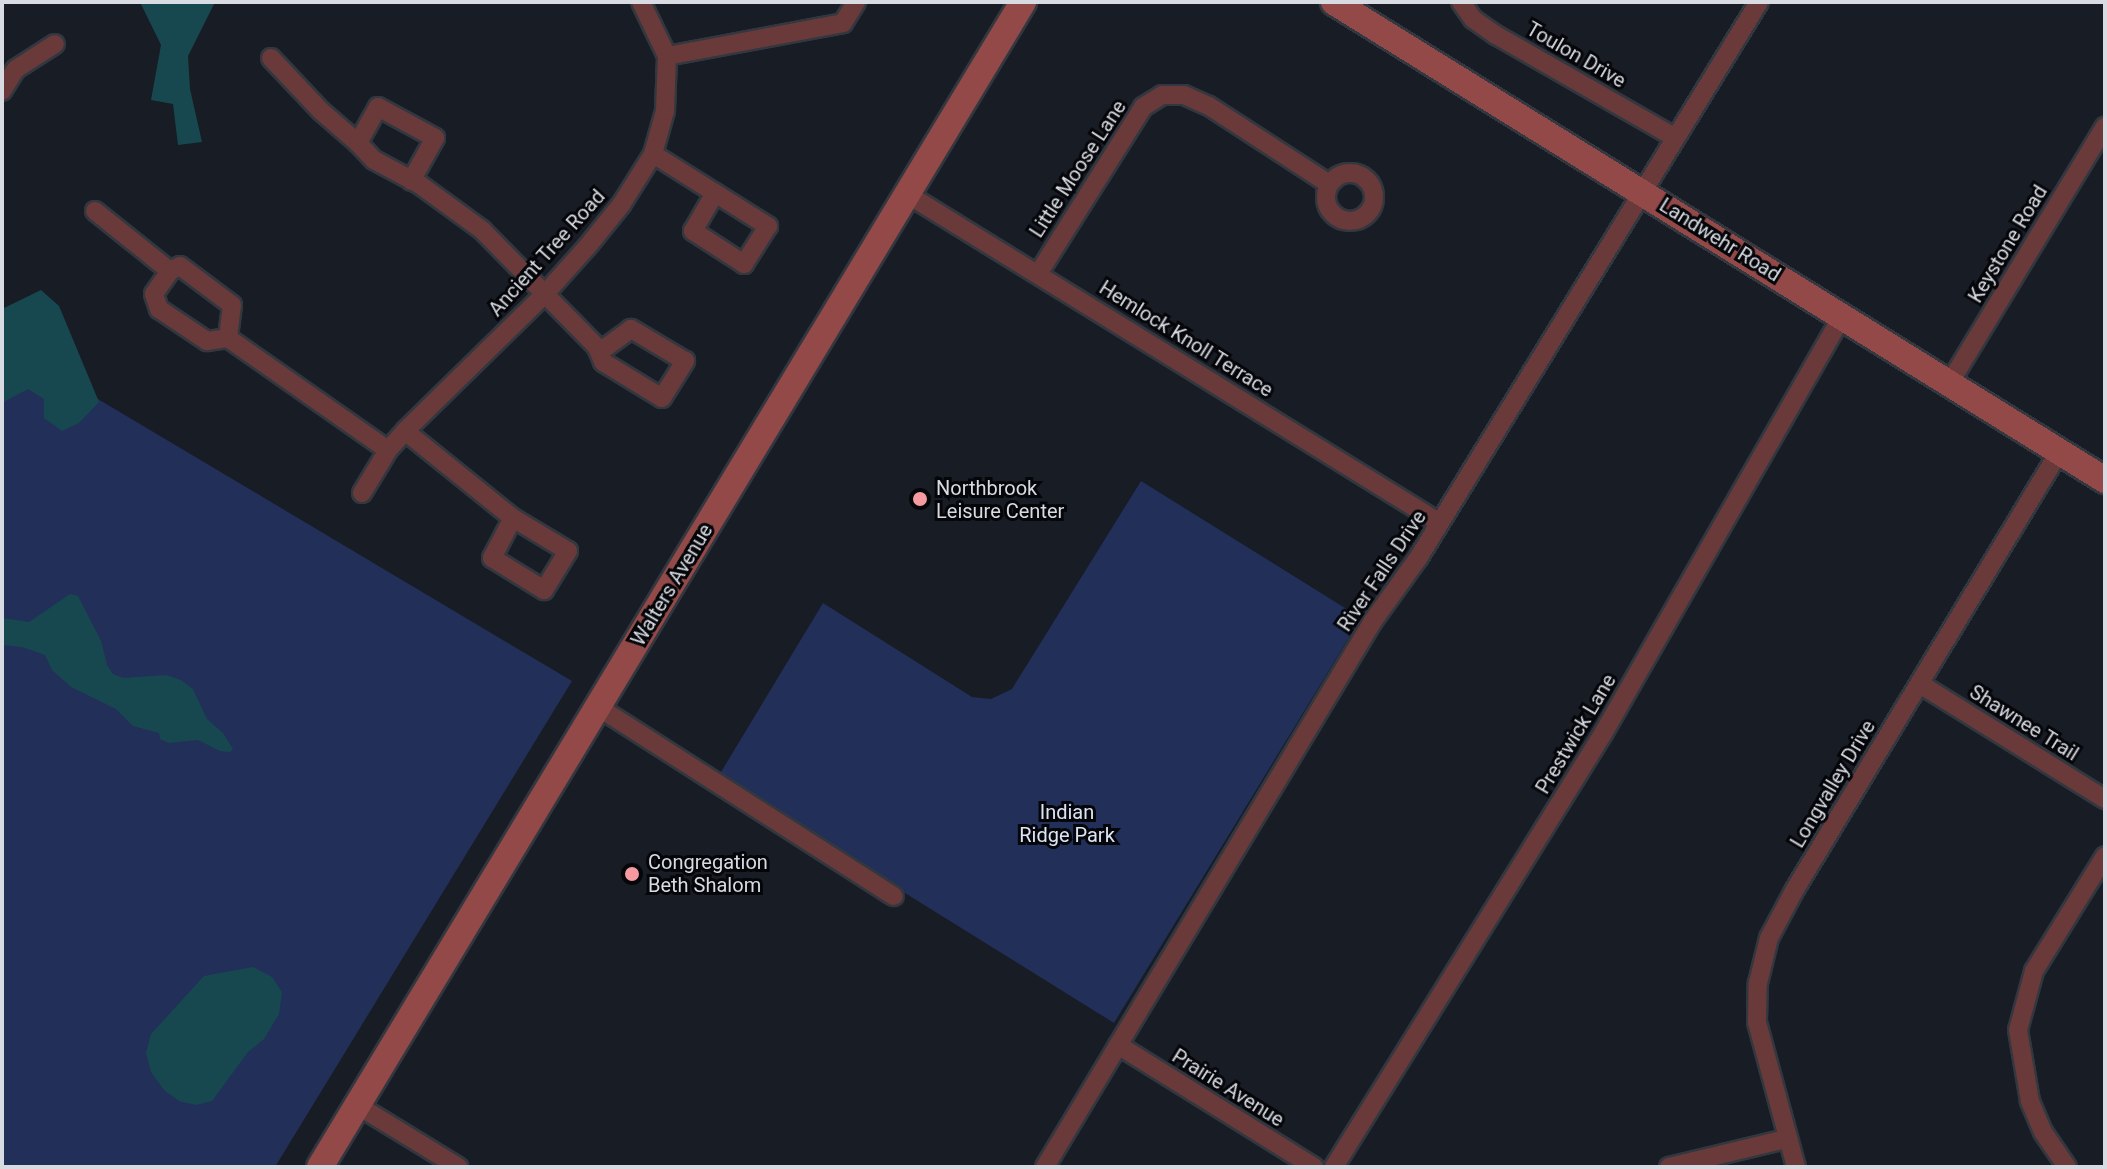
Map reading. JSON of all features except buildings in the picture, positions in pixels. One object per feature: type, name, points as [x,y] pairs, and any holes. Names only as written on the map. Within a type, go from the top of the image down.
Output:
[{"type":"main road","name":"Walters Avenue","points":[[320,1167],[1023,2]]},
{"type":"main road","name":"Landwehr Road","points":[[1334,2],[2105,480]]},
{"type":"street","name":"Ancient Tree Road","points":[[362,493],[388,450],[405,431],[544,295],[621,205],[653,154],[665,111],[667,56],[641,2]]},
{"type":"street","points":[[667,56],[843,23],[856,2]]},
{"type":"street","name":"Toulon Drive","points":[[1461,2],[1473,19],[1496,35],[1676,138]]},
{"type":"street","name":"River Falls Drive","points":[[1045,1167],[1373,621],[1440,523],[1759,2]]},
{"type":"street","points":[[2,91],[16,69],[55,44]]},
{"type":"street","points":[[271,58],[321,111],[374,160],[411,181],[482,230],[599,352],[603,362],[662,398],[685,361],[631,329],[599,352]]},
{"type":"street","name":"Little Moose Lane","points":[[1038,274],[1143,107],[1162,95],[1184,95],[1209,106],[1329,184]]},
{"type":"street","points":[[358,143],[378,107],[435,138],[411,181]]},
{"type":"street","name":"Keystone Road","points":[[1949,384],[2105,126]]},
{"type":"street","points":[[653,154],[715,193]]},
{"type":"street","name":"Hemlock Knoll Terrace","points":[[907,194],[1440,523]]},
{"type":"street","points":[[95,211],[170,271]]},
{"type":"street","points":[[228,338],[232,305],[180,266],[170,271],[154,294],[159,309],[207,341],[228,338],[388,450]]},
{"type":"street","name":"Prestwick Lane","points":[[1334,1167],[1604,732],[1842,316]]},
{"type":"street","points":[[405,431],[513,518]]},
{"type":"street","name":"Longvalley Drive","points":[[1796,1167],[1759,1042],[1757,1002],[1761,964],[1780,915],[2059,452]]},
{"type":"street","name":"Shawnee Trail","points":[[1920,684],[2105,799]]},
{"type":"street","points":[[598,707],[894,896]]},
{"type":"street","points":[[2067,1167],[2043,1132],[2030,1101],[2018,1030],[2034,971],[2105,856]]},
{"type":"street","name":"Prairie Avenue","points":[[1118,1045],[1314,1167]]},
{"type":"street","points":[[357,1105],[458,1167]]},
{"type":"street","points":[[1669,1167],[1786,1139]]},
{"type":"green space","points":[[2,342],[572,681],[275,1167],[2,1167]]},
{"type":"green space","name":"Indian Ridge Park","points":[[1141,481],[1361,618],[1114,1023],[718,777],[823,603],[972,697],[991,699],[1012,689]]},
{"type":"shaded area","points":[[140,2],[215,2],[188,56],[190,89],[202,142],[178,145],[173,104],[151,100],[161,45]]},
{"type":"shaded area","points":[[41,290],[59,306],[99,402],[79,423],[62,431],[44,418],[44,399],[28,389],[2,403],[2,309]]},
{"type":"shaded area","points":[[70,594],[78,596],[101,641],[107,665],[113,674],[123,678],[166,675],[181,680],[193,689],[207,719],[223,733],[233,749],[230,752],[220,751],[198,740],[169,743],[160,739],[159,733],[133,726],[116,709],[71,687],[52,670],[45,655],[22,647],[2,645],[2,618],[29,622]]},
{"type":"shaded area","points":[[253,967],[272,977],[282,992],[279,1014],[264,1039],[248,1052],[212,1101],[196,1105],[179,1101],[164,1090],[151,1072],[146,1053],[151,1034],[204,976]]},
{"type":"place","name":"Northbrook Leisure Center","points":[[920,499]]},
{"type":"place","name":"Congregation Beth Shalom","points":[[632,874]]}]
